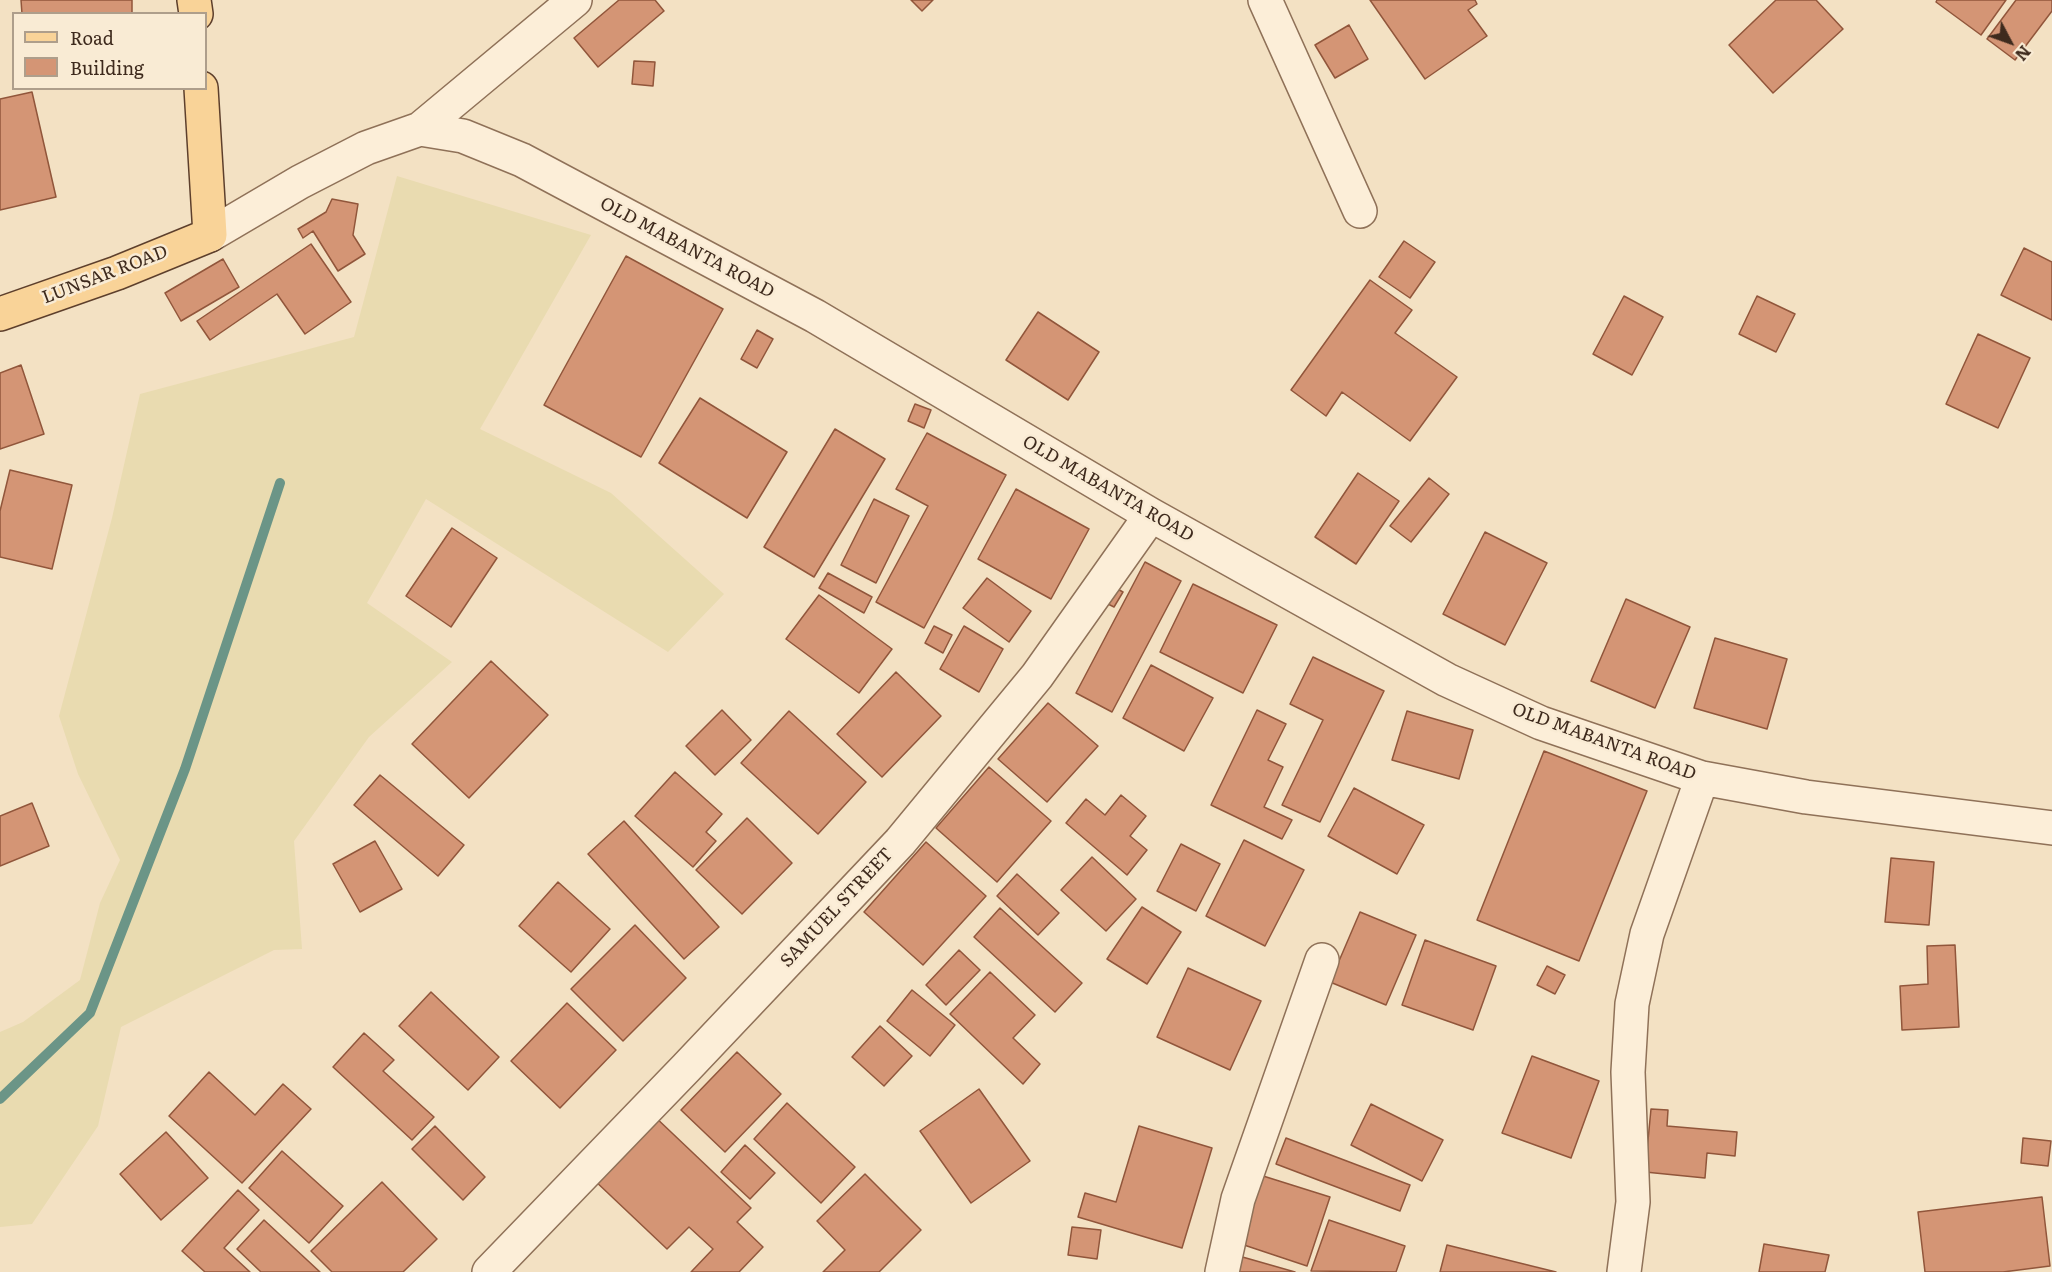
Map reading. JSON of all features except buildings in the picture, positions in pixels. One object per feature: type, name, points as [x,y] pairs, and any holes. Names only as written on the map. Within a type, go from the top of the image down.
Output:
[{"type":"main road","points":[[201,90],[210,235]]},
{"type":"main road","name":"LUNSAR ROAD","points":[[0,314],[117,273],[210,235]]},
{"type":"street","points":[[420,129],[575,0]]},
{"type":"street","points":[[1265,0],[1360,211]]},
{"type":"street","name":"OLD MABANTA ROAD","points":[[210,235],[300,182],[366,148],[420,129],[463,136],[522,160],[815,316],[1151,514],[1447,680],[1541,723],[1702,778],[1806,797],[2052,828]]},
{"type":"street","name":"SAMUEL STREET","points":[[489,1272],[900,842],[1037,676],[1151,514]]},
{"type":"street","points":[[1624,1272],[1633,1202],[1628,1072],[1632,1004],[1647,934],[1702,778]]},
{"type":"street","points":[[1221,1272],[1238,1199],[1322,960]]},
{"type":"shaded area","points":[[397,176],[591,235],[480,429],[611,493],[724,594],[668,652],[426,499],[367,603],[452,662],[369,737],[294,841],[302,949],[274,950],[121,1027],[98,1126],[32,1224],[0,1227],[0,1032],[23,1022],[80,980],[100,903],[120,860],[78,774],[59,716],[112,518],[140,394],[354,337]]},
{"type":"waterway","points":[[0,1099],[90,1013],[185,769],[280,483]]}]
